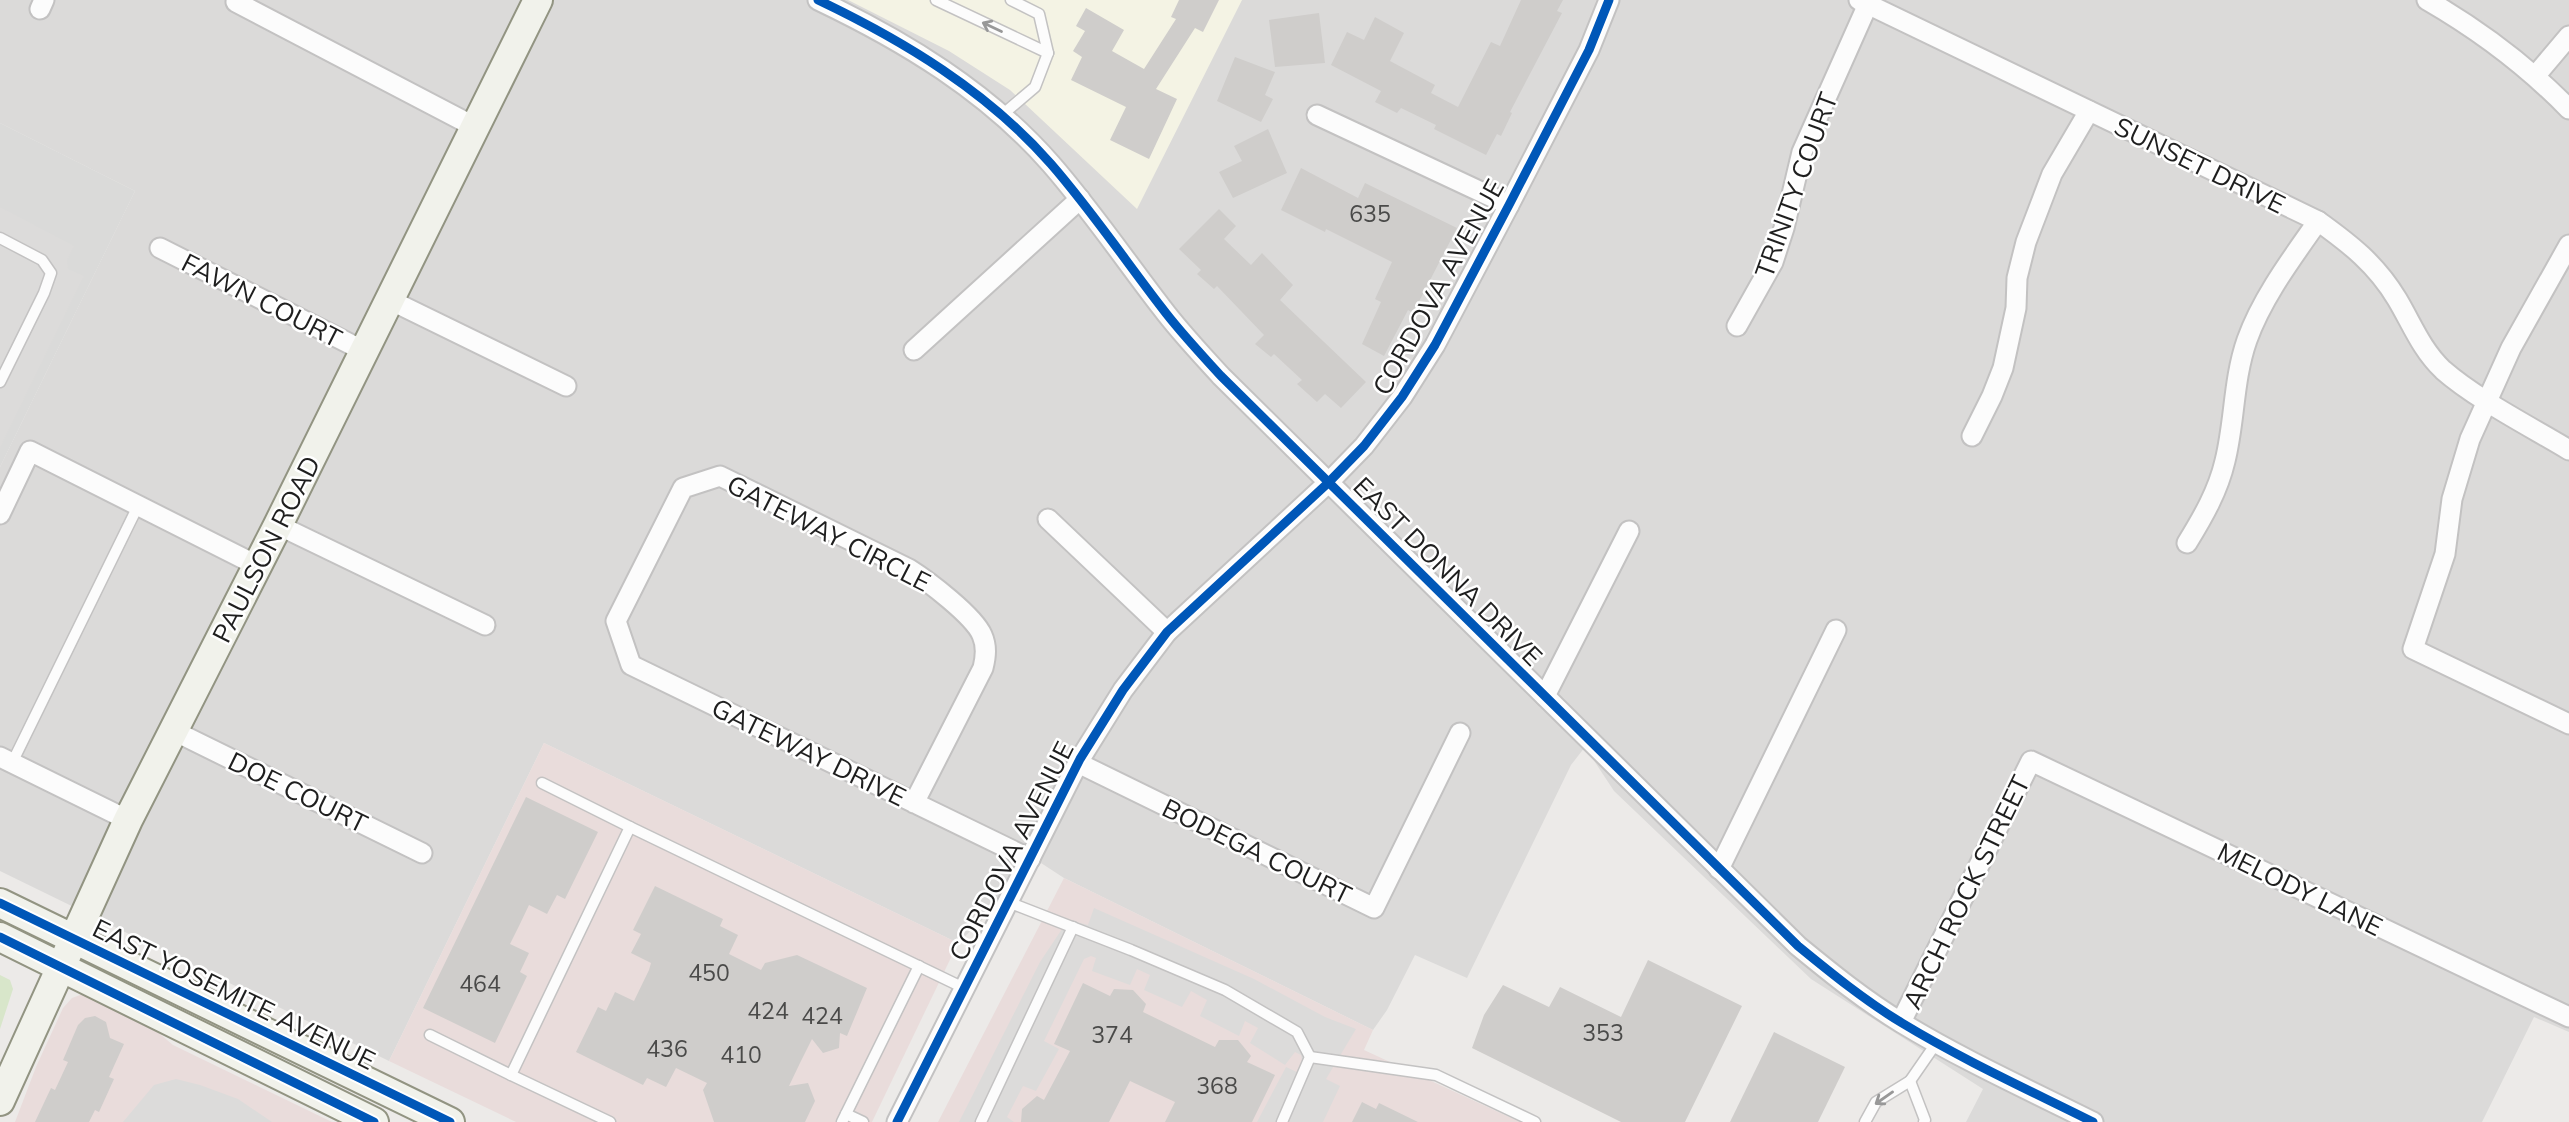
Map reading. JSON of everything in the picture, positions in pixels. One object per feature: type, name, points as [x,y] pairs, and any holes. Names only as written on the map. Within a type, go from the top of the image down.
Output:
[{"type":"street","name":"PAULSON ROAD","points":[[0,1101],[128,820],[258,566],[538,0]]},
{"type":"street","name":"EAST DONNA DRIVE","points":[[818,0],[939,67],[1002,115],[1050,163],[1080,199],[1191,344],[1797,946],[1831,974],[1901,1022],[1988,1071],[2093,1122]]},
{"type":"street","name":"CORDOVA AVENUE","points":[[897,1122],[1078,764],[1123,690],[1167,632],[1328,483],[1364,446],[1402,397],[1436,345],[1509,205],[1589,50],[1609,0]]},
{"type":"street","points":[[2427,0],[2489,40],[2536,75],[2569,109]]},
{"type":"street","points":[[236,2],[475,127]]},
{"type":"street","name":"SUNSET DRIVE","points":[[1863,2],[2318,221],[2358,250],[2375,268],[2397,299],[2422,346],[2443,370],[2486,400],[2569,450]]},
{"type":"street","name":"TRINITY COURT","points":[[1737,326],[1773,262],[1802,152],[1863,2]]},
{"type":"street","points":[[2536,75],[2569,36]]},
{"type":"street","points":[[1972,436],[2003,368],[2014,318],[2017,278],[2026,242],[2052,174],[2089,111]]},
{"type":"street","points":[[1317,115],[1509,205]]},
{"type":"street","points":[[914,351],[1080,199]]},
{"type":"street","points":[[2187,543],[2207,510],[2225,462],[2236,383],[2246,340],[2284,271],[2318,221]]},
{"type":"street","points":[[2569,245],[2525,321],[2470,439],[2452,499],[2445,554],[2413,649],[2569,724]]},
{"type":"street","name":"FAWN COURT","points":[[160,248],[365,351]]},
{"type":"street","points":[[390,300],[566,386]]},
{"type":"street","points":[[0,514],[30,451],[258,566]]},
{"type":"street","name":"GATEWAY CIRCLE","points":[[615,621],[683,488],[720,476],[909,569],[937,588],[981,632],[986,645],[983,668],[914,803]]},
{"type":"street","points":[[1048,519],[1167,632]]},
{"type":"street","points":[[278,525],[485,625]]},
{"type":"street","points":[[1545,696],[1629,531]]},
{"type":"street","name":"GATEWAY DRIVE","points":[[615,621],[631,665],[1030,859]]},
{"type":"street","points":[[1719,869],[1836,630]]},
{"type":"street","name":"DOE COURT","points":[[174,731],[422,853]]},
{"type":"street","name":"BODEGA COURT","points":[[1078,764],[1374,908],[1460,733]]},
{"type":"street","points":[[6,760],[128,820]]},
{"type":"street","name":"MELODY LANE","points":[[2031,761],[2569,1017]]},
{"type":"street","name":"ARCH ROCK STREET","points":[[1901,1022],[2031,761]]},
{"type":"street","name":"EAST YOSEMITE AVENUE","points":[[0,903],[450,1122]]},
{"type":"street","name":"EAST YOSEMITE AVENUE","points":[[0,937],[374,1122]]},
{"type":"lane","points":[[936,0],[1048,53]]},
{"type":"lane","points":[[1002,115],[1035,88],[1048,53],[1039,14],[1011,0]]},
{"type":"lane","points":[[0,238],[42,260],[51,272],[0,382]]},
{"type":"lane","points":[[6,760],[138,506]]},
{"type":"lane","points":[[542,783],[964,988]]},
{"type":"lane","points":[[511,1075],[630,827]]},
{"type":"lane","points":[[1008,902],[1224,990],[1297,1032],[1310,1057]]},
{"type":"lane","points":[[981,1122],[1073,927]]},
{"type":"lane","points":[[863,1122],[844,1118],[919,966]]},
{"type":"lane","points":[[429,1035],[610,1122]]},
{"type":"lane","points":[[1865,1122],[1875,1102],[1910,1081],[1937,1042]]},
{"type":"lane","points":[[1282,1122],[1310,1057]]},
{"type":"lane","points":[[1310,1057],[1436,1075],[1535,1122]]},
{"type":"lane","points":[[1910,1081],[1924,1122]]},
{"type":"shaded area","points":[[0,0],[2569,0],[2569,1032],[2534,1017],[2482,1122],[1966,1122],[1983,1089],[1811,979],[1614,791],[1585,747],[1571,765],[1467,978],[1415,955],[1387,1010],[1373,1030],[1064,878],[1041,863],[958,943],[544,743],[389,1061],[0,871],[0,467],[135,191],[0,123]]},
{"type":"shaded area","points":[[848,0],[1242,0],[1137,209],[1010,90],[949,51]]},
{"type":"shaded area","points":[[0,123],[135,191],[0,467]]},
{"type":"shaded area","points":[[0,207],[74,246],[67,261],[68,269],[84,276],[0,448]]},
{"type":"shaded area","points":[[544,743],[958,943],[872,1122],[516,1122],[389,1061]]},
{"type":"shaded area","points":[[1064,878],[1373,1030],[1364,1050],[1520,1122],[938,1122]]},
{"type":"shaded area","points":[[1094,908],[1254,979],[1325,1017],[1356,1029],[1326,1079],[1340,1086],[1323,1122],[1257,1122],[1286,1067],[1299,1073],[1303,1066],[1301,1055],[1295,1052],[1285,1065],[1250,1043],[1258,1028],[1245,1021],[1239,1036],[1200,1016],[1207,1000],[1191,991],[1182,1007],[1144,990],[1150,975],[1137,969],[1130,985],[1092,971],[1096,958],[1091,956],[1084,959],[1044,1041],[1059,1049],[1036,1091],[1023,1086],[1007,1117],[1014,1122],[959,1122],[1040,962],[1068,920],[1088,925]]},
{"type":"shaded area","points":[[83,994],[92,995],[148,1024],[173,1045],[332,1122],[15,1122],[63,1008],[72,998]]},
{"type":"shaded area","points":[[176,1079],[238,1099],[272,1122],[123,1122],[154,1085]]},
{"type":"green space","points":[[0,975],[10,980],[13,989],[0,1029]]},
{"type":"building","points":[[1179,0],[1219,0],[1203,32],[1195,28],[1156,89],[1177,99],[1149,159],[1110,140],[1126,107],[1071,80],[1082,57],[1073,51],[1085,31],[1076,26],[1086,8],[1124,30],[1112,51],[1144,69],[1176,19],[1171,17]]},
{"type":"building","points":[[1521,0],[1563,0],[1557,11],[1562,13],[1510,112],[1512,113],[1501,136],[1497,134],[1486,155],[1434,129],[1436,125],[1401,108],[1397,113],[1375,102],[1381,91],[1331,65],[1347,32],[1364,40],[1375,17],[1404,33],[1390,61],[1435,85],[1431,93],[1458,107],[1491,42],[1500,46]]},
{"type":"building","points":[[1319,13],[1325,63],[1275,67],[1269,20]]},
{"type":"building","points":[[1235,57],[1275,72],[1265,95],[1273,99],[1261,122],[1217,101]]},
{"type":"building","points":[[1268,129],[1287,173],[1233,198],[1219,172],[1242,161],[1234,146]]},
{"type":"building","points":[[1301,168],[1358,198],[1365,183],[1457,228],[1413,313],[1408,310],[1384,356],[1362,344],[1381,302],[1375,299],[1392,262],[1281,210]]},
{"type":"building","points":[[1219,209],[1236,226],[1224,239],[1251,265],[1262,253],[1293,285],[1280,300],[1366,382],[1341,408],[1325,394],[1317,402],[1297,384],[1302,380],[1274,354],[1271,357],[1255,344],[1264,335],[1217,286],[1214,289],[1197,274],[1201,270],[1179,249]]},
{"type":"building","points":[[526,797],[598,832],[565,899],[557,895],[547,914],[529,905],[510,944],[529,953],[520,972],[527,976],[495,1043],[423,1008]]},
{"type":"building","points":[[655,886],[723,919],[720,926],[738,935],[729,954],[761,970],[765,963],[797,955],[867,988],[847,1036],[840,1033],[839,1048],[823,1053],[812,1039],[789,1086],[808,1083],[815,1101],[805,1122],[714,1122],[703,1090],[707,1083],[676,1068],[666,1087],[647,1078],[643,1085],[576,1052],[598,1007],[606,1011],[615,992],[634,1001],[649,970],[651,963],[631,953],[641,934],[633,930]]},
{"type":"building","points":[[1648,960],[1742,1006],[1685,1122],[1621,1122],[1472,1048],[1484,1015],[1503,985],[1549,1007],[1560,987],[1621,1017]]},
{"type":"building","points":[[1083,983],[1110,996],[1114,989],[1133,990],[1146,1004],[1143,1012],[1215,1047],[1219,1040],[1238,1040],[1251,1056],[1247,1062],[1275,1075],[1252,1122],[1165,1122],[1175,1102],[1130,1081],[1109,1122],[1021,1122],[1022,1109],[1037,1096],[1044,1100],[1070,1051],[1054,1044]]},
{"type":"building","points":[[95,1016],[106,1022],[110,1038],[124,1044],[109,1077],[114,1079],[99,1112],[95,1110],[89,1122],[35,1122],[51,1088],[55,1090],[68,1062],[63,1060],[78,1025],[85,1018]]},
{"type":"building","points":[[1774,1032],[1845,1067],[1818,1122],[1730,1122]]},
{"type":"building","points":[[1362,1102],[1376,1109],[1379,1103],[1418,1122],[1352,1122]]},
{"type":"cycle path","points":[[818,0],[882,33],[943,70],[1000,113],[1026,138],[1080,199],[1176,326],[1221,376],[1798,946],[1861,996],[1925,1037],[2093,1122]]},
{"type":"cycle path","points":[[897,1122],[1080,759],[1123,690],[1167,632],[1328,483],[1364,446],[1402,397],[1435,345],[1509,205],[1589,50],[1609,0]]},
{"type":"cycle path","points":[[0,903],[450,1122]]},
{"type":"cycle path","points":[[0,937],[374,1122]]}]
